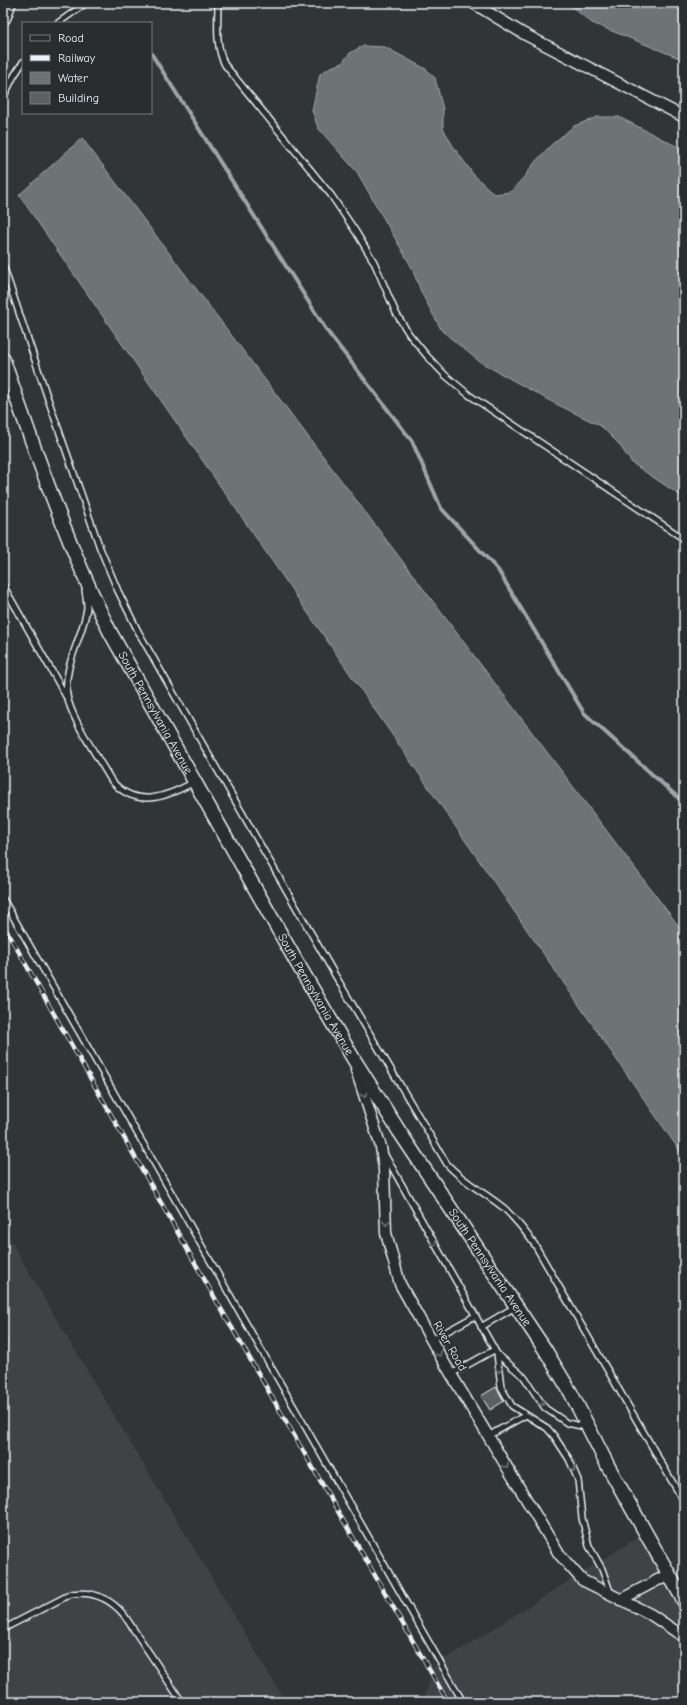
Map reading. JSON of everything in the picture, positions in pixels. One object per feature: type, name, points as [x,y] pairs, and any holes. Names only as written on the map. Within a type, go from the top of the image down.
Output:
[{"type":"main road","points":[[3,17],[8,3]]},
{"type":"street","points":[[473,3],[524,34],[684,117]]},
{"type":"street","name":"South Pennsylvania Avenue","points":[[3,359],[58,514],[79,566],[110,632],[296,961],[353,1058],[399,1131],[544,1348],[684,1601]]},
{"type":"street","name":"River Road","points":[[353,1058],[381,1148],[384,1169],[386,1233],[391,1256],[400,1284],[431,1340],[560,1554],[582,1580],[650,1614],[684,1637]]},
{"type":"street","points":[[616,1597],[669,1574]]},
{"type":"lane","points":[[59,22],[86,3]]},
{"type":"lane","points":[[218,3],[218,42],[220,56],[225,65],[331,195],[374,262],[396,313],[409,334],[427,356],[445,375],[469,395],[684,539]]},
{"type":"lane","points":[[3,98],[22,64]]},
{"type":"lane","points":[[3,265],[100,548],[118,591],[139,633],[335,975],[447,1164],[466,1182],[487,1195],[505,1209],[535,1244],[684,1502]]},
{"type":"lane","points":[[79,566],[85,588],[87,607],[68,680],[67,695],[74,714],[111,780],[118,788],[134,796],[157,798],[175,793],[194,782]]},
{"type":"lane","points":[[3,585],[69,702]]},
{"type":"lane","points":[[3,899],[463,1702]]},
{"type":"lane","points":[[381,1148],[496,1352],[524,1377],[545,1408],[567,1423],[588,1427]]},
{"type":"lane","points":[[481,1327],[517,1306]]},
{"type":"lane","points":[[431,1340],[475,1316]]},
{"type":"lane","points":[[3,1338],[3,1354]]},
{"type":"lane","points":[[452,1374],[496,1352]]},
{"type":"lane","points":[[496,1352],[501,1387],[512,1406],[547,1428],[569,1459],[578,1480],[582,1518],[589,1546],[616,1597]]},
{"type":"lane","points":[[488,1436],[526,1415]]},
{"type":"lane","points":[[3,1629],[71,1594],[83,1592],[99,1595],[118,1608],[124,1615],[182,1702]]},
{"type":"shaded area","points":[[3,1227],[63,1330],[286,1702],[3,1702]]},
{"type":"shaded area","points":[[648,1531],[684,1586],[684,1702],[424,1702],[433,1667]]},
{"type":"water","points":[[567,3],[684,3],[684,60],[592,23]]},
{"type":"water","points":[[363,46],[385,47],[426,69],[435,78],[443,109],[443,128],[453,146],[473,174],[494,194],[510,192],[551,145],[574,126],[597,117],[619,117],[684,150],[684,498],[632,463],[618,443],[601,426],[552,402],[480,362],[442,331],[422,294],[411,266],[357,172],[318,128],[312,110],[320,74],[331,67],[342,63],[350,53]]},
{"type":"water","points":[[82,138],[684,933],[684,1157],[19,195]]},
{"type":"building","points":[[496,1387],[504,1401],[490,1410],[481,1396]]},
{"type":"waterway","points":[[152,55],[327,331],[412,441],[441,508],[498,570],[584,713],[684,803]]},
{"type":"railway","points":[[3,924],[216,1300],[448,1702]]}]
